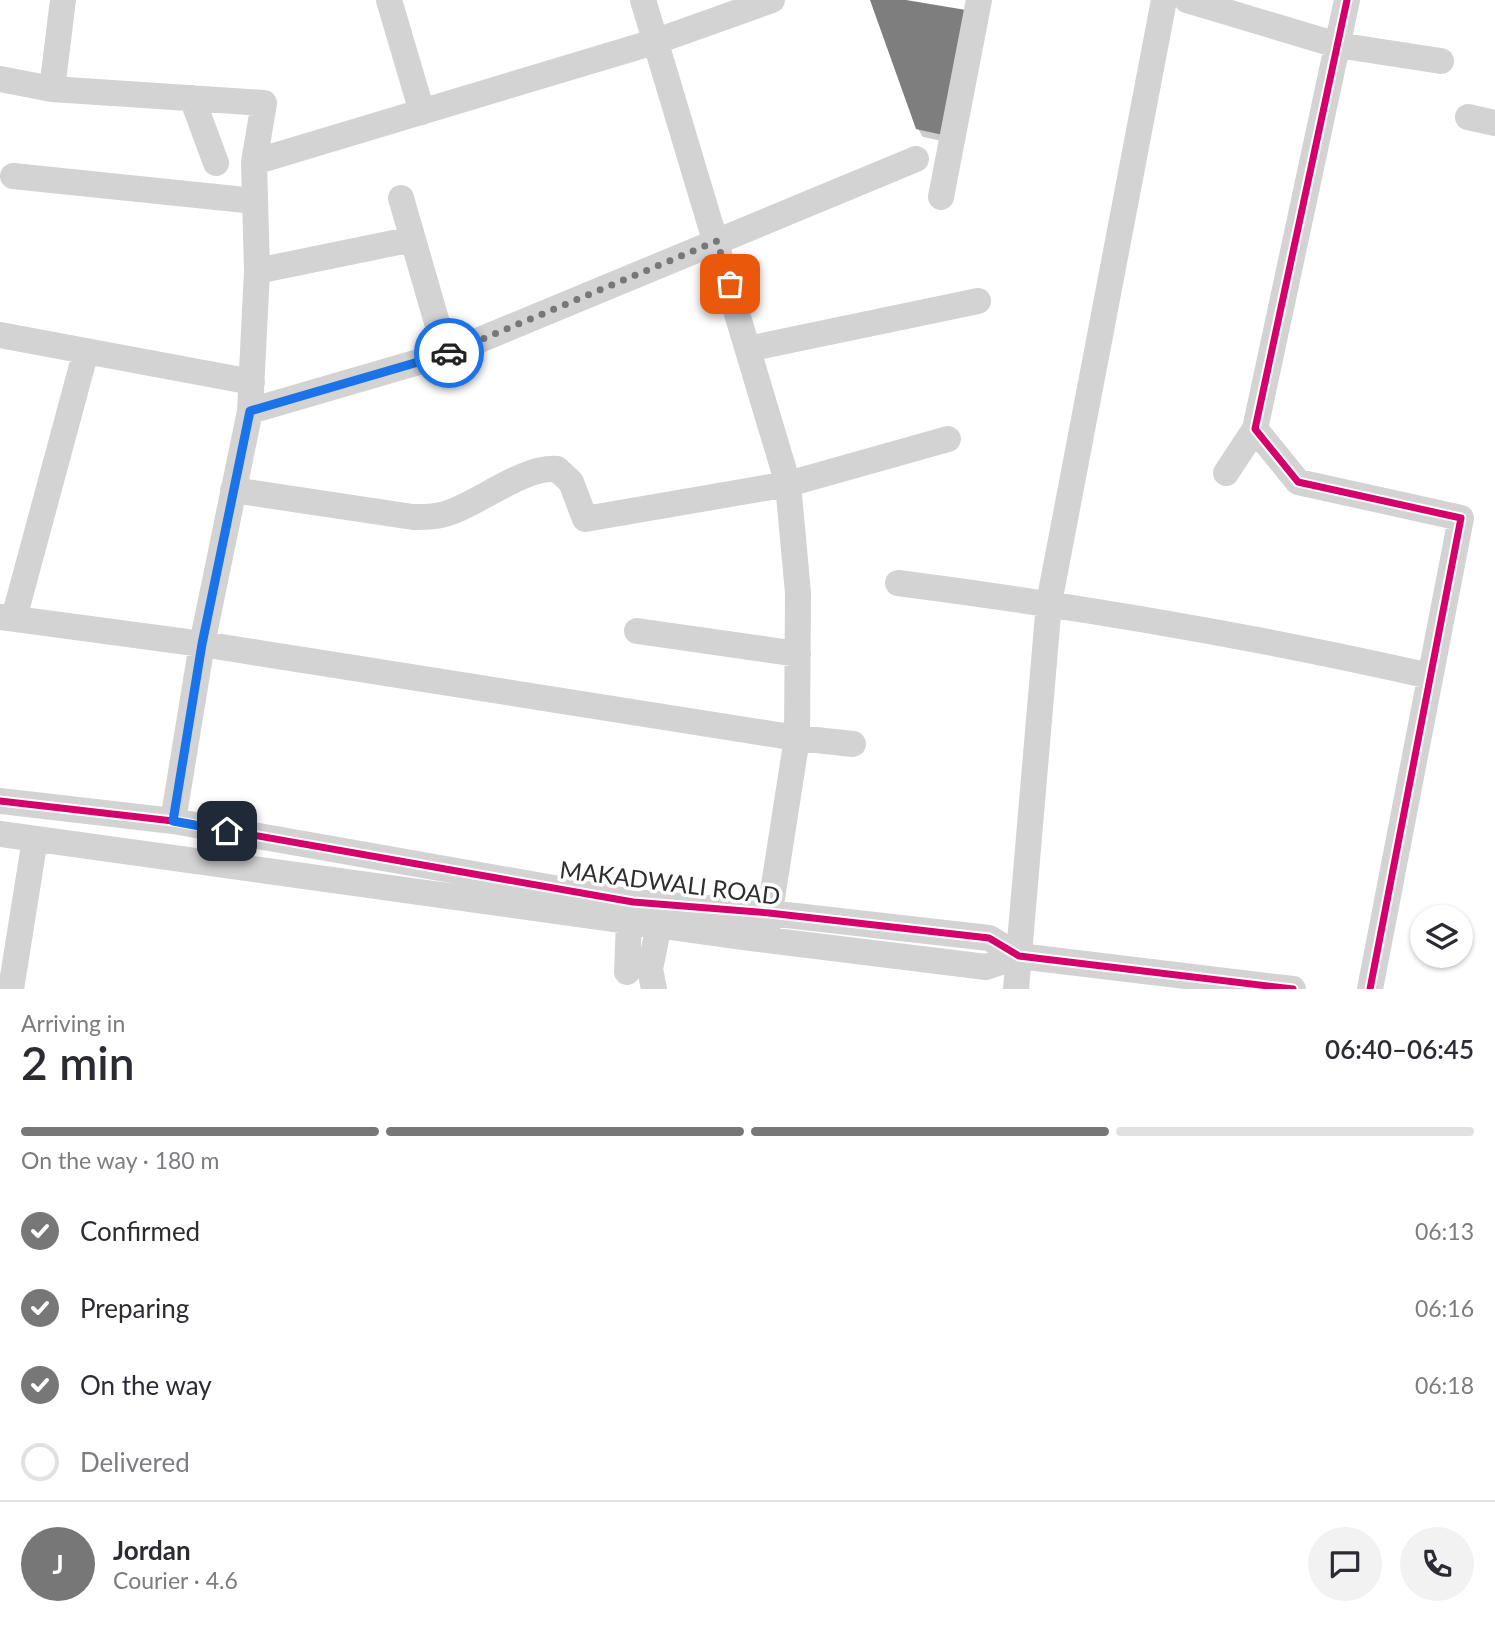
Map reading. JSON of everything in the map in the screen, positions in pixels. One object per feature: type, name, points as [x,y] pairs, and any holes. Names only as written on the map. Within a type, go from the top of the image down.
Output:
[{"type":"street","points":[[52,89],[63,0]]},
{"type":"street","points":[[389,0],[422,111]]},
{"type":"street","points":[[643,0],[788,484],[798,593],[797,738],[765,940]]},
{"type":"street","points":[[254,162],[654,42],[772,0]]},
{"type":"street","points":[[941,197],[979,0]]},
{"type":"street","points":[[1016,989],[1049,603],[1164,0]]},
{"type":"street","points":[[1187,0],[1337,45],[1441,61]]},
{"type":"street","points":[[1226,473],[1255,429],[1347,0]]},
{"type":"street","points":[[0,79],[52,89],[264,103],[254,162],[257,271],[250,411],[202,644],[173,821]]},
{"type":"street","points":[[192,98],[216,163]]},
{"type":"street","points":[[1468,117],[1495,122]]},
{"type":"street","points":[[250,411],[446,354],[916,159]]},
{"type":"street","points":[[13,176],[255,201]]},
{"type":"street","points":[[401,198],[446,354]]},
{"type":"street","points":[[257,271],[412,239]]},
{"type":"street","points":[[748,349],[978,301]]},
{"type":"street","points":[[0,335],[252,382]]},
{"type":"street","points":[[86,351],[7,617],[202,644],[797,738],[853,744]]},
{"type":"street","points":[[1255,429],[1298,482],[1461,518],[1370,989]]},
{"type":"street","points":[[233,490],[413,517],[433,516],[450,513],[548,468],[564,473],[571,482],[585,519],[788,484],[948,439]]},
{"type":"street","points":[[898,583],[1049,603],[1343,656],[1430,676]]},
{"type":"street","points":[[636,631],[798,654]]},
{"type":"street","name":"MAKADWALI ROAD","points":[[0,801],[173,821],[634,902],[769,913],[989,938],[1019,956],[1293,989]]},
{"type":"street","points":[[0,834],[765,940],[986,967],[1019,956]]},
{"type":"street","points":[[11,989],[35,839]]},
{"type":"street","points":[[626,972],[629,921]]},
{"type":"street","points":[[654,989],[650,969],[659,925]]},
{"type":"building","points":[[870,0],[906,0],[966,10],[943,135],[916,129]]},
{"type":"cycle path","points":[[1347,0],[1255,429],[1298,482],[1461,518],[1370,989]]},
{"type":"cycle path","points":[[0,801],[173,821],[633,902],[769,913],[989,938],[1019,956],[1293,989]]},
{"type":"way so far","points":[[449,353],[717,241],[730,284]]},
{"type":"route","points":[[227,831],[173,821],[202,644],[250,411],[449,353]]}]
